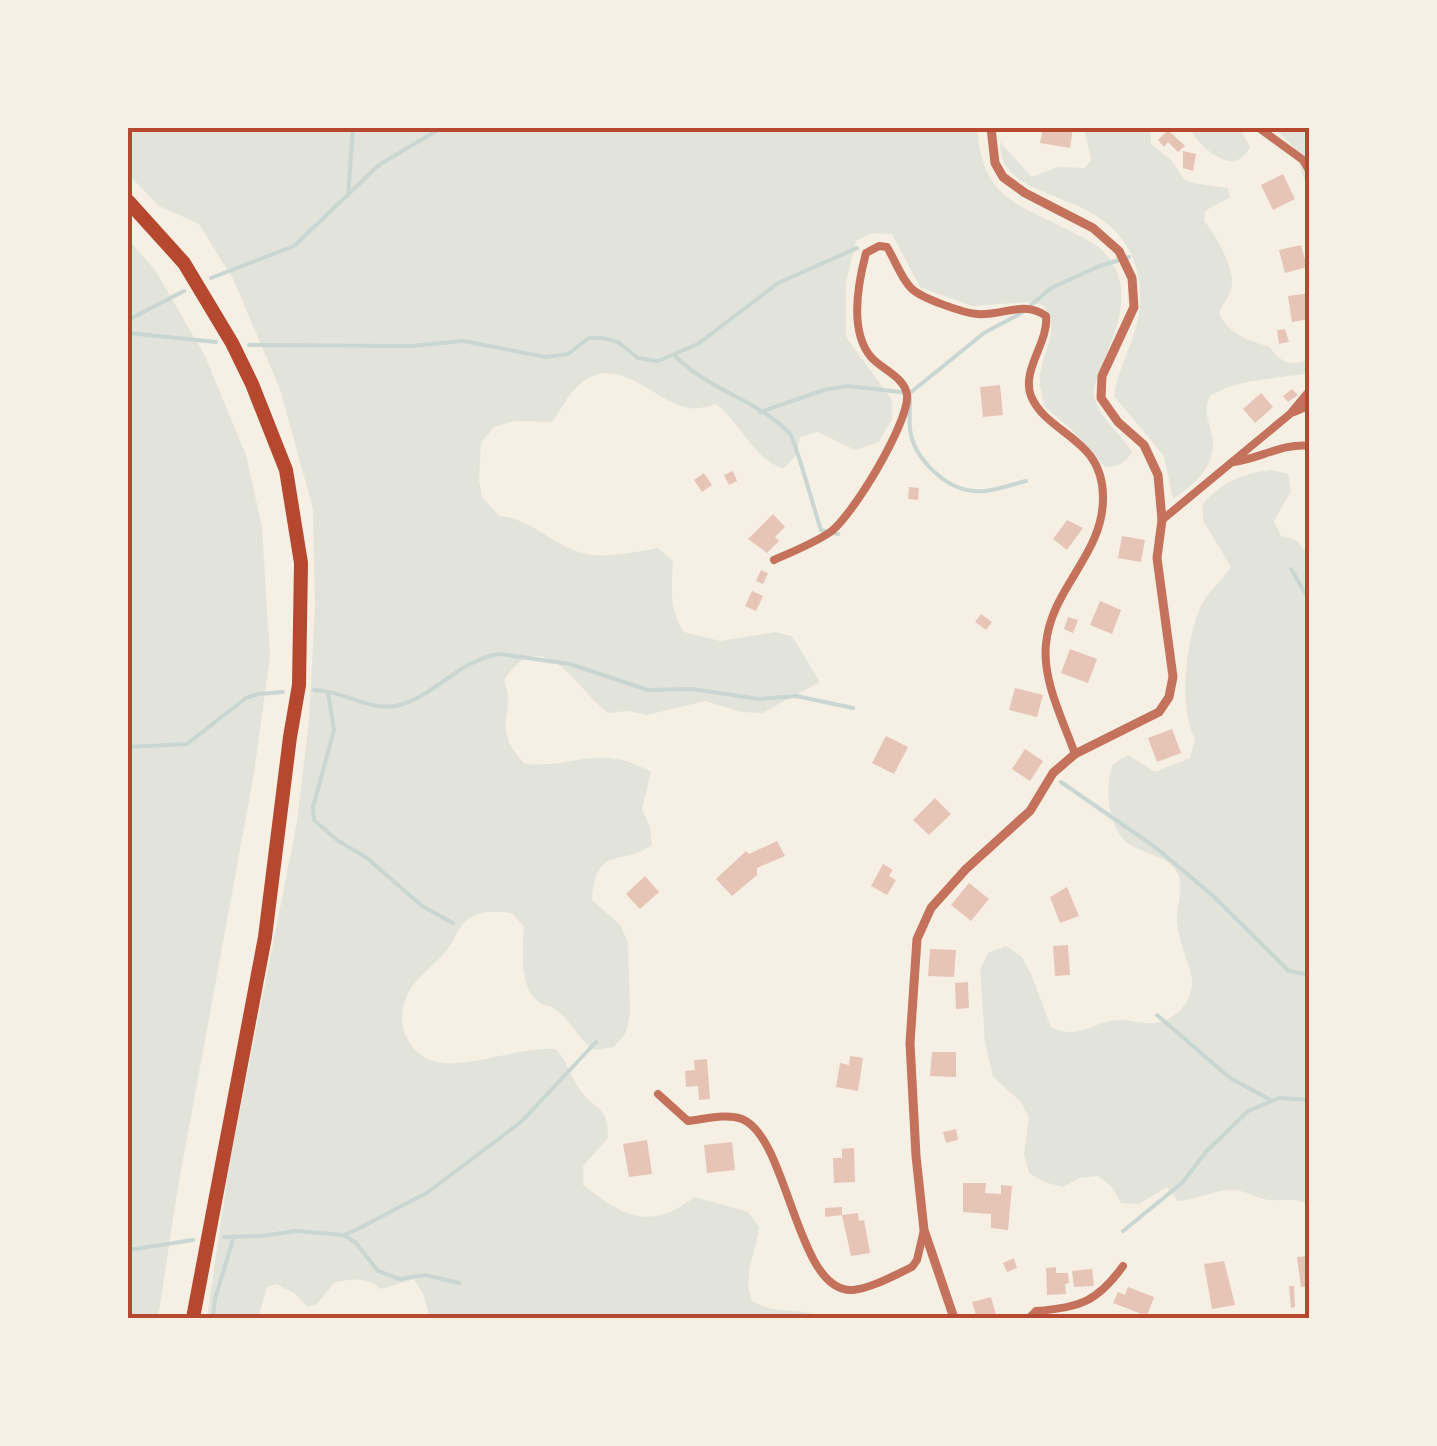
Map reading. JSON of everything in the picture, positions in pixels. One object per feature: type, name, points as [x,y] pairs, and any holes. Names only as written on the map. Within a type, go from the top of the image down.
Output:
[{"type":"highway","points":[[128,201],[184,263],[246,370],[286,470],[301,564],[300,685],[265,936],[193,1318]]},
{"type":"street","points":[[954,1318],[924,1230],[910,1043],[918,939],[931,908],[966,869],[1030,811],[1053,773],[1075,754],[1158,712],[1169,696],[1173,677],[1157,558],[1162,520],[1158,475],[1144,445],[1118,422],[1102,398],[1102,376],[1134,308],[1132,278],[1119,251],[1093,228],[1002,177],[994,163],[990,128]]},
{"type":"street","points":[[1260,128],[1303,160],[1310,172]]},
{"type":"street","points":[[774,560],[832,532],[873,478],[903,414],[908,396],[903,384],[872,360],[861,343],[858,306],[866,253],[879,246],[886,248],[912,290],[943,304],[978,314],[1027,307],[1038,310],[1046,316],[1048,330],[1030,374],[1030,393],[1042,413],[1089,452],[1104,493],[1095,543],[1058,602],[1046,644],[1048,674],[1075,754]]},
{"type":"street","points":[[1162,520],[1290,414],[1310,390]]},
{"type":"street","points":[[1290,414],[1310,405]]},
{"type":"street","points":[[1234,462],[1290,447],[1310,446]]},
{"type":"street","points":[[658,1094],[688,1121],[724,1116],[746,1120],[777,1167],[803,1240],[822,1272],[839,1287],[858,1289],[912,1267],[924,1230]]},
{"type":"street","points":[[1030,1318],[1036,1311],[1064,1309],[1098,1297],[1123,1266]]},
{"type":"shaded area","points":[[128,128],[977,128],[986,170],[1005,195],[1090,242],[1113,264],[1119,277],[1121,303],[1094,392],[1100,412],[1132,452],[1118,465],[1105,467],[1045,407],[1040,375],[1051,322],[1043,305],[1028,302],[972,306],[920,287],[892,234],[872,233],[856,241],[846,282],[846,337],[892,400],[892,419],[879,442],[855,450],[818,432],[800,437],[796,455],[783,469],[763,457],[716,404],[684,407],[628,378],[601,374],[574,390],[552,422],[514,421],[494,427],[481,443],[482,497],[499,516],[519,520],[581,553],[614,555],[658,548],[673,561],[673,606],[684,632],[720,641],[775,632],[792,636],[820,682],[762,713],[742,712],[705,701],[647,715],[628,711],[608,713],[559,665],[533,656],[519,663],[504,680],[508,704],[506,730],[514,751],[525,764],[602,758],[633,763],[651,772],[642,809],[652,845],[604,864],[594,882],[592,900],[620,925],[628,942],[630,1014],[626,1033],[614,1047],[594,1050],[561,1013],[540,1003],[525,978],[524,927],[512,913],[492,912],[468,919],[446,951],[414,984],[403,1008],[406,1036],[424,1057],[446,1063],[556,1049],[581,1091],[606,1120],[608,1138],[583,1166],[583,1185],[611,1205],[637,1216],[663,1214],[695,1197],[748,1212],[759,1227],[749,1272],[752,1301],[771,1309],[822,1318],[438,1318],[429,1315],[414,1279],[381,1289],[354,1279],[335,1282],[317,1304],[308,1307],[294,1293],[276,1284],[267,1287],[258,1318],[207,1318],[229,1166],[297,822],[309,720],[315,607],[313,509],[280,389],[233,279],[199,224],[159,206],[128,174]]},
{"type":"shaded area","points":[[1084,128],[1150,128],[1151,144],[1172,161],[1184,179],[1228,188],[1230,197],[1205,211],[1204,221],[1232,276],[1219,314],[1234,332],[1270,347],[1282,360],[1309,360],[1309,373],[1246,382],[1210,396],[1206,411],[1212,456],[1197,480],[1173,499],[1164,456],[1114,396],[1140,306],[1132,256],[1115,231],[1092,213],[1020,180],[1005,164],[1000,142],[1032,177],[1058,167],[1085,168],[1091,160]]},
{"type":"shaded area","points":[[1189,128],[1232,128],[1242,132],[1250,147],[1235,161],[1227,160],[1209,151]]},
{"type":"shaded area","points":[[1274,128],[1309,128],[1309,195],[1294,147]]},
{"type":"shaded area","points":[[128,239],[155,270],[205,356],[246,455],[262,527],[270,657],[254,773],[158,1318],[128,1318]]},
{"type":"shaded area","points":[[1271,470],[1288,474],[1291,491],[1274,521],[1281,536],[1296,540],[1309,555],[1309,1206],[1232,1190],[1178,1201],[1167,1187],[1139,1204],[1121,1203],[1112,1187],[1098,1176],[1079,1178],[1063,1187],[1029,1173],[1024,1155],[1029,1117],[1020,1101],[993,1077],[985,1042],[980,970],[988,953],[1006,946],[1022,957],[1051,1027],[1062,1031],[1079,1031],[1112,1021],[1162,1021],[1177,1013],[1188,999],[1192,983],[1177,922],[1178,875],[1167,861],[1134,847],[1118,832],[1110,810],[1110,774],[1113,764],[1128,755],[1155,772],[1190,758],[1195,739],[1185,692],[1191,636],[1204,601],[1231,567],[1204,522],[1202,505],[1233,480]]},
{"type":"building","points":[[1043,128],[1073,128],[1070,148],[1040,143]]},
{"type":"building","points":[[1168,130],[1185,146],[1178,152],[1168,142],[1164,147],[1158,140]]},
{"type":"building","points":[[1183,151],[1196,154],[1193,171],[1183,168]]},
{"type":"building","points":[[1283,174],[1295,199],[1273,210],[1261,185]]},
{"type":"building","points":[[1301,245],[1307,267],[1285,273],[1279,250]]},
{"type":"building","points":[[1310,293],[1310,319],[1292,322],[1288,296]]},
{"type":"building","points":[[1285,329],[1289,342],[1279,344],[1277,330]]},
{"type":"building","points":[[1000,385],[1003,415],[983,417],[980,387]]},
{"type":"building","points":[[1292,389],[1298,395],[1288,402],[1283,396]]},
{"type":"building","points":[[1261,393],[1273,407],[1255,423],[1243,409]]},
{"type":"building","points":[[733,471],[737,481],[729,485],[724,475]]},
{"type":"building","points":[[704,473],[712,485],[702,492],[694,480]]},
{"type":"building","points":[[909,487],[919,488],[918,500],[908,499]]},
{"type":"building","points":[[773,514],[785,527],[775,537],[779,541],[767,553],[748,539]]},
{"type":"building","points":[[1067,520],[1083,528],[1067,550],[1053,539]]},
{"type":"building","points":[[1122,536],[1145,540],[1141,562],[1118,558]]},
{"type":"building","points":[[761,570],[768,573],[763,584],[756,581]]},
{"type":"building","points":[[752,591],[763,596],[756,611],[745,606]]},
{"type":"building","points":[[1100,601],[1121,610],[1112,634],[1090,625]]},
{"type":"building","points":[[981,614],[992,622],[986,630],[975,622]]},
{"type":"building","points":[[1068,617],[1078,620],[1073,633],[1064,629]]},
{"type":"building","points":[[1070,649],[1097,659],[1088,683],[1061,673]]},
{"type":"building","points":[[1015,688],[1043,695],[1037,717],[1009,710]]},
{"type":"building","points":[[1172,729],[1181,753],[1157,762],[1148,738]]},
{"type":"building","points":[[886,736],[908,747],[894,774],[872,763]]},
{"type":"building","points":[[1025,749],[1043,761],[1030,781],[1012,769]]},
{"type":"building","points":[[935,798],[951,814],[929,835],[913,820]]},
{"type":"building","points":[[777,841],[785,856],[757,868],[757,875],[732,896],[716,879],[746,851],[749,854]]},
{"type":"building","points":[[883,864],[893,870],[889,876],[896,880],[887,895],[871,886]]},
{"type":"building","points":[[645,876],[659,892],[640,909],[626,894]]},
{"type":"building","points":[[969,883],[989,899],[971,921],[951,905]]},
{"type":"building","points":[[1067,887],[1079,916],[1060,923],[1050,897]]},
{"type":"building","points":[[1068,945],[1070,975],[1055,976],[1053,946]]},
{"type":"building","points":[[930,949],[956,950],[954,977],[928,976]]},
{"type":"building","points":[[968,982],[969,1008],[956,1009],[955,983]]},
{"type":"building","points":[[932,1052],[956,1052],[956,1077],[930,1076]]},
{"type":"building","points":[[850,1056],[863,1058],[858,1091],[836,1087],[840,1063],[849,1065]]},
{"type":"building","points":[[707,1059],[710,1099],[699,1100],[698,1086],[686,1087],[685,1071],[695,1070],[694,1060]]},
{"type":"building","points":[[956,1129],[958,1140],[946,1143],[943,1132]]},
{"type":"building","points":[[647,1140],[652,1174],[629,1177],[623,1144]]},
{"type":"building","points":[[732,1142],[735,1170],[707,1173],[704,1145]]},
{"type":"building","points":[[854,1148],[855,1182],[834,1183],[833,1158],[842,1158],[842,1149]]},
{"type":"building","points":[[963,1183],[986,1183],[985,1193],[1001,1194],[1001,1185],[1012,1186],[1008,1230],[991,1228],[991,1214],[963,1212]]},
{"type":"building","points":[[842,1207],[842,1215],[825,1217],[825,1208]]},
{"type":"building","points":[[858,1213],[859,1221],[864,1220],[870,1253],[851,1256],[842,1215]]},
{"type":"building","points":[[1310,1256],[1310,1286],[1301,1287],[1297,1257]]},
{"type":"building","points":[[1014,1258],[1017,1268],[1007,1272],[1003,1263]]},
{"type":"building","points":[[1224,1261],[1235,1305],[1212,1309],[1204,1264]]},
{"type":"building","points":[[1056,1267],[1056,1273],[1068,1273],[1066,1294],[1047,1295],[1046,1268]]},
{"type":"building","points":[[1092,1269],[1094,1286],[1074,1287],[1072,1271]]},
{"type":"building","points":[[1289,1286],[1294,1286],[1295,1307],[1291,1308]]},
{"type":"building","points":[[1128,1287],[1154,1297],[1147,1316],[1113,1303],[1118,1292],[1125,1295]]},
{"type":"building","points":[[991,1297],[997,1318],[977,1318],[972,1302]]},
{"type":"waterway","points":[[348,196],[353,128]]},
{"type":"waterway","points":[[211,278],[294,246],[379,165],[441,128]]},
{"type":"waterway","points":[[249,345],[411,346],[463,341],[546,357],[568,354],[589,338],[603,338],[618,342],[638,358],[658,361],[698,344],[778,283],[857,248]]},
{"type":"waterway","points":[[760,412],[847,386],[910,393],[984,333],[1023,312],[1051,288],[1129,257]]},
{"type":"waterway","points":[[128,320],[184,291]]},
{"type":"waterway","points":[[128,333],[216,342]]},
{"type":"waterway","points":[[675,356],[703,378],[764,412],[790,434],[821,530],[838,534]]},
{"type":"waterway","points":[[910,398],[912,440],[941,477],[962,489],[979,491],[1026,481]]},
{"type":"waterway","points":[[1291,569],[1310,601]]},
{"type":"waterway","points":[[314,690],[379,706],[400,705],[461,669],[500,654],[570,664],[648,690],[692,689],[760,699],[796,696],[853,708]]},
{"type":"waterway","points":[[128,747],[187,744],[246,698],[283,692]]},
{"type":"waterway","points":[[328,692],[334,730],[313,807],[314,820],[367,858],[422,906],[453,923]]},
{"type":"waterway","points":[[1061,782],[1155,847],[1212,895],[1289,971],[1310,975]]},
{"type":"waterway","points":[[1157,1015],[1230,1078],[1269,1099]]},
{"type":"waterway","points":[[224,1237],[296,1231],[344,1235],[360,1228],[428,1192],[521,1122],[596,1042]]},
{"type":"waterway","points":[[1123,1231],[1182,1183],[1206,1152],[1248,1111],[1279,1098],[1310,1100]]},
{"type":"waterway","points":[[344,1235],[356,1243],[378,1271],[400,1279],[425,1275],[459,1283]]},
{"type":"waterway","points":[[213,1318],[234,1236]]},
{"type":"waterway","points":[[128,1250],[193,1240]]}]
